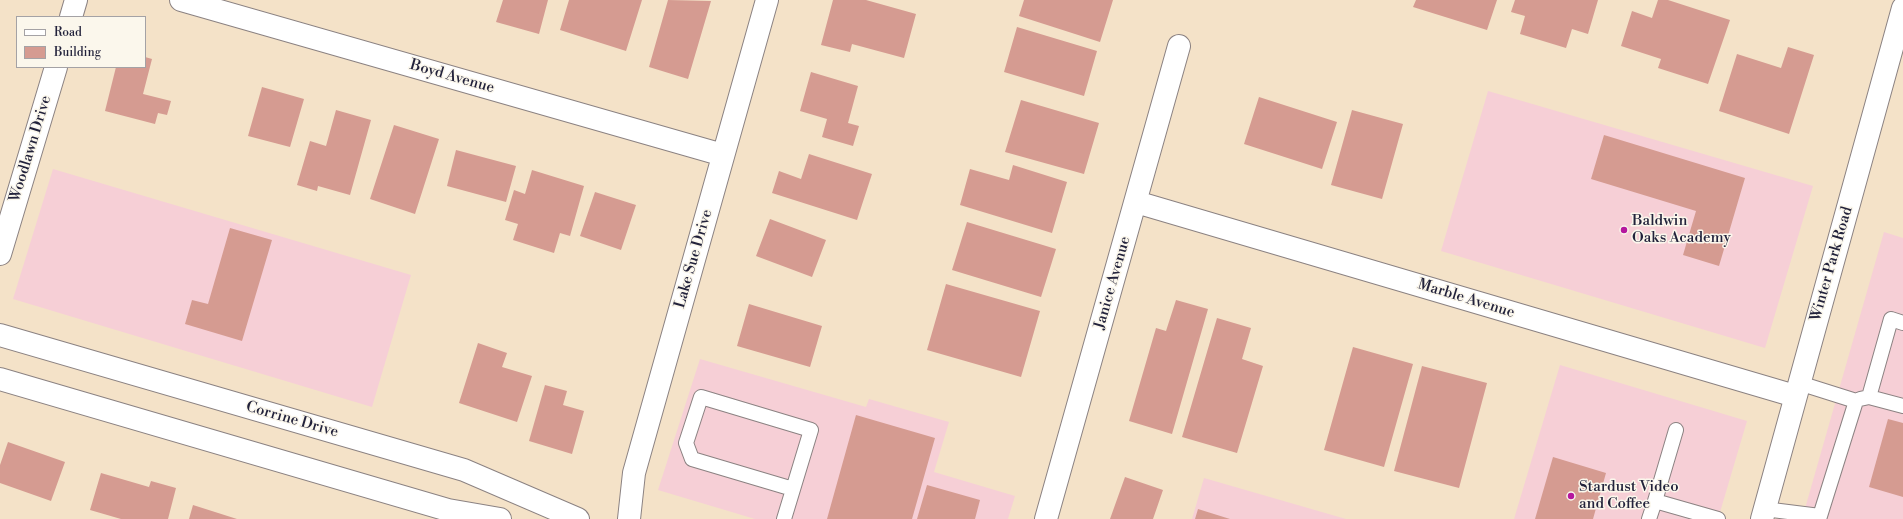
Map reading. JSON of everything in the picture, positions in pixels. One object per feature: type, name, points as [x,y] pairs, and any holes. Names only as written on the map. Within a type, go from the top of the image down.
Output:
[{"type":"street","points":[[71,16],[76,0]]},
{"type":"street","name":"Boyd Avenue","points":[[181,0],[723,155]]},
{"type":"street","name":"Lake Sue Drive","points":[[629,519],[634,473],[767,0]]},
{"type":"street","name":"Winter Park Road","points":[[1763,514],[1903,8]]},
{"type":"street","name":"Janice Avenue","points":[[1046,519],[1179,46]]},
{"type":"street","name":"Woodlawn Drive","points":[[0,254],[56,68]]},
{"type":"street","name":"Marble Avenue","points":[[1136,202],[1797,390]]},
{"type":"street","name":"Corrine Drive","points":[[0,335],[464,470],[578,519]]},
{"type":"street","points":[[0,379],[448,510],[500,519]]},
{"type":"lane","points":[[1763,514],[1823,517],[1862,399],[1891,319],[1903,323]]},
{"type":"lane","points":[[1797,390],[1903,406]]},
{"type":"lane","points":[[784,519],[811,430],[701,397],[686,443],[692,459],[793,489]]},
{"type":"lane","points":[[1649,519],[1676,430]]},
{"type":"lane","points":[[1655,501],[1718,519]]},
{"type":"shaded area","name":"Baldwin Oaks Academy","points":[[1488,91],[1813,186],[1765,348],[1441,251]]},
{"type":"shaded area","points":[[53,169],[411,275],[372,407],[13,299]]},
{"type":"shaded area","points":[[1884,232],[1903,238],[1903,519],[1802,519]]},
{"type":"shaded area","points":[[700,359],[866,407],[869,399],[949,422],[934,472],[1015,496],[1008,519],[755,519],[658,490]]},
{"type":"shaded area","points":[[1560,365],[1747,421],[1718,519],[1514,519]]},
{"type":"shaded area","points":[[1204,478],[1346,519],[1192,519]]},
{"type":"building","points":[[503,0],[548,0],[539,34],[496,22]]},
{"type":"building","points":[[569,0],[642,0],[626,51],[560,30]]},
{"type":"building","points":[[668,0],[711,1],[688,79],[649,67]]},
{"type":"building","points":[[833,0],[866,0],[916,14],[904,58],[852,44],[850,52],[821,45]]},
{"type":"building","points":[[1024,0],[1113,0],[1100,42],[1019,16]]},
{"type":"building","points":[[1416,0],[1497,0],[1487,30],[1413,7]]},
{"type":"building","points":[[1515,0],[1598,0],[1588,34],[1572,29],[1566,48],[1520,34],[1525,16],[1511,12]]},
{"type":"building","points":[[1658,0],[1668,0],[1730,20],[1708,84],[1658,68],[1661,59],[1621,46],[1632,11],[1652,18]]},
{"type":"building","points":[[1017,27],[1097,51],[1084,96],[1004,72]]},
{"type":"building","points":[[1788,47],[1814,55],[1789,134],[1719,111],[1737,54],[1781,68]]},
{"type":"building","points":[[146,57],[152,59],[143,94],[171,101],[167,115],[158,113],[155,124],[105,111],[116,68],[146,68]]},
{"type":"building","points":[[811,72],[858,86],[848,123],[859,126],[853,146],[822,137],[827,119],[800,111]]},
{"type":"building","points":[[262,87],[304,99],[290,147],[248,136]]},
{"type":"building","points":[[1259,97],[1337,122],[1322,169],[1244,144]]},
{"type":"building","points":[[1021,100],[1099,123],[1084,174],[1005,152]]},
{"type":"building","points":[[336,110],[371,120],[350,195],[318,186],[317,191],[297,185],[310,141],[326,146]]},
{"type":"building","points":[[1352,110],[1403,124],[1382,199],[1331,185]]},
{"type":"building","points":[[394,125],[439,139],[415,214],[370,199]]},
{"type":"building","points":[[1604,135],[1745,178],[1719,266],[1683,255],[1696,211],[1591,179]]},
{"type":"building","points":[[456,150],[516,166],[506,202],[447,186]]},
{"type":"building","points":[[809,154],[872,174],[857,220],[772,193],[779,171],[801,179]]},
{"type":"building","points":[[1013,165],[1067,182],[1052,233],[960,205],[970,169],[1009,180]]},
{"type":"building","points":[[532,170],[584,186],[570,236],[560,233],[554,253],[513,240],[518,224],[505,220],[514,190],[525,194]]},
{"type":"building","points":[[595,192],[636,205],[621,250],[580,236]]},
{"type":"building","points":[[770,219],[826,240],[812,277],[756,256]]},
{"type":"building","points":[[967,222],[1056,249],[1041,297],[952,270]]},
{"type":"building","points":[[230,228],[272,240],[242,341],[185,324],[192,300],[208,304]]},
{"type":"building","points":[[946,284],[1040,311],[1021,377],[927,350]]},
{"type":"building","points":[[1176,300],[1208,309],[1172,434],[1129,421],[1156,328],[1166,331]]},
{"type":"building","points":[[749,304],[822,326],[810,367],[737,346]]},
{"type":"building","points":[[1217,318],[1251,328],[1242,359],[1263,366],[1237,453],[1182,437]]},
{"type":"building","points":[[478,343],[507,353],[502,367],[532,376],[517,422],[459,403]]},
{"type":"building","points":[[1353,347],[1413,364],[1384,467],[1324,450]]},
{"type":"building","points":[[1422,366],[1487,383],[1459,488],[1394,471]]},
{"type":"building","points":[[545,385],[567,391],[563,405],[584,411],[572,454],[529,441]]},
{"type":"building","points":[[856,415],[935,438],[912,519],[827,519]]},
{"type":"building","points":[[1888,419],[1903,423],[1903,497],[1869,487]]},
{"type":"building","points":[[8,442],[65,462],[51,501],[0,483],[0,465]]},
{"type":"building","name":"Stardust Video and Coffee","points":[[1553,457],[1606,473],[1593,519],[1535,519]]},
{"type":"building","points":[[101,473],[149,487],[151,481],[176,488],[168,519],[121,519],[90,510]]},
{"type":"building","points":[[1125,477],[1163,490],[1153,519],[1110,519]]},
{"type":"building","points":[[927,485],[980,500],[975,519],[917,519]]},
{"type":"building","points":[[193,505],[237,519],[189,519]]},
{"type":"building","points":[[1198,509],[1230,519],[1195,519]]},
{"type":"place","name":"Baldwin Oaks Academy","points":[[1624,230]]},
{"type":"place","name":"Stardust Video and Coffee","points":[[1571,496]]}]
